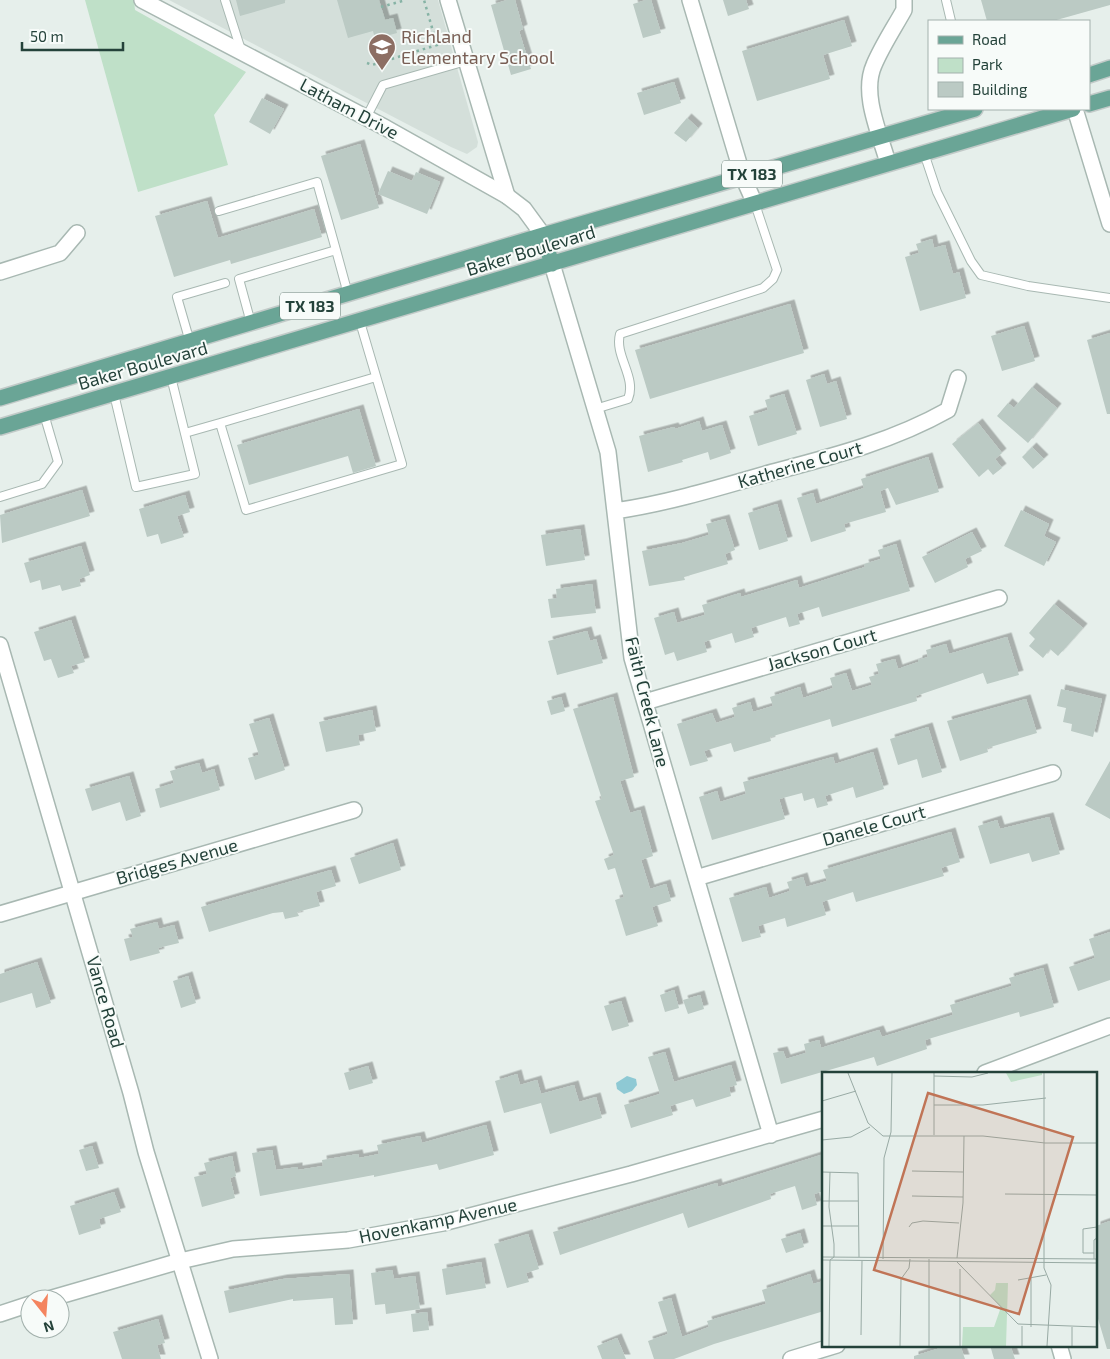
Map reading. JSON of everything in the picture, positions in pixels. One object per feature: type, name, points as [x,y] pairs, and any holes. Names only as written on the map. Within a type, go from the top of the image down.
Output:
[{"type":"main road","points":[[1090,75],[1110,68]]},
{"type":"main road","points":[[1090,104],[1110,98]]},
{"type":"main road","name":"Baker Boulevard","points":[[0,398],[543,235],[971,110]]},
{"type":"main road","name":"Baker Boulevard","points":[[0,427],[360,322],[1071,110]]},
{"type":"main road","points":[[543,235],[552,264]]},
{"type":"street","name":"Latham Drive","points":[[142,0],[366,118],[507,196],[524,209],[543,235]]},
{"type":"street","points":[[448,0],[507,196]]},
{"type":"street","points":[[690,0],[743,177],[755,204]]},
{"type":"street","points":[[888,163],[869,86],[873,66],[904,10],[904,0]]},
{"type":"street","points":[[1074,110],[1110,224]]},
{"type":"street","points":[[0,272],[60,253],[77,233]]},
{"type":"street","name":"Faith Creek Lane","points":[[552,264],[608,452],[632,658],[771,1134]]},
{"type":"street","name":"Katherine Court","points":[[615,511],[662,504],[873,445],[916,428],[948,410],[958,378]]},
{"type":"street","name":"Jackson Court","points":[[645,702],[999,598]]},
{"type":"street","name":"Vance Road","points":[[0,645],[73,893],[146,1152],[210,1359]]},
{"type":"street","name":"Danele Court","points":[[696,878],[1053,773]]},
{"type":"street","name":"Bridges Avenue","points":[[0,914],[354,810]]},
{"type":"street","points":[[988,1072],[1110,1026]]},
{"type":"street","name":"Hovenkamp Avenue","points":[[70,1293],[180,1261],[232,1250],[348,1240],[443,1223],[631,1174],[822,1121]]},
{"type":"street","points":[[0,1314],[20,1307]]},
{"type":"street","points":[[791,1359],[834,1346]]},
{"type":"street","points":[[1059,1346],[1063,1359]]},
{"type":"lane","points":[[225,0],[242,52]]},
{"type":"lane","points":[[946,0],[951,20]]},
{"type":"lane","points":[[366,118],[383,85],[466,60]]},
{"type":"lane","points":[[924,153],[937,192],[971,261],[981,275],[1028,286],[1110,298]]},
{"type":"lane","points":[[220,211],[317,182],[348,294]]},
{"type":"lane","points":[[595,409],[628,399],[632,390],[618,343],[620,334],[763,288],[773,279],[777,270],[755,204]]},
{"type":"lane","points":[[251,323],[239,279],[336,250]]},
{"type":"lane","points":[[190,342],[177,297],[225,283]]},
{"type":"lane","points":[[220,423],[246,510],[402,464],[360,322]]},
{"type":"lane","points":[[114,394],[136,487],[195,474],[172,377]]},
{"type":"lane","points":[[185,433],[376,377]]},
{"type":"lane","points":[[0,497],[42,484],[58,462],[44,414]]},
{"type":"path","points":[[381,7],[406,0]]},
{"type":"path","points":[[367,63],[372,65],[438,45],[424,0]]},
{"type":"shaded area","name":"Richland Elementary School","points":[[169,0],[438,0],[478,142],[477,147],[467,154],[451,147]]},
{"type":"green space","points":[[85,0],[134,0],[135,10],[246,72],[214,115],[228,165],[138,192]]},
{"type":"water","points":[[627,1076],[636,1079],[637,1085],[632,1091],[624,1094],[617,1089],[616,1083]]},
{"type":"building","points":[[236,0],[285,0],[285,3],[240,16]]},
{"type":"building","points":[[337,0],[379,0],[385,20],[393,18],[397,33],[375,39],[373,31],[348,38]]},
{"type":"building","points":[[507,0],[515,0],[523,29],[519,31],[531,69],[511,75],[491,5]]},
{"type":"building","points":[[651,0],[661,33],[643,38],[633,4]]},
{"type":"building","points":[[723,0],[746,0],[749,9],[728,16]]},
{"type":"building","points":[[981,0],[1110,0],[1110,5],[1057,20],[987,20]]},
{"type":"building","points":[[844,20],[852,46],[823,55],[830,79],[757,101],[742,51]]},
{"type":"building","points":[[674,82],[681,103],[644,115],[637,93]]},
{"type":"building","points":[[262,98],[284,109],[270,134],[249,122]]},
{"type":"building","points":[[687,118],[698,128],[686,142],[674,133]]},
{"type":"building","points":[[360,144],[379,208],[341,220],[321,156]]},
{"type":"building","points":[[388,171],[412,181],[416,172],[440,182],[427,214],[378,194]]},
{"type":"building","points":[[207,201],[218,238],[314,209],[322,237],[231,264],[230,260],[174,277],[155,216]]},
{"type":"building","points":[[932,239],[934,248],[945,245],[953,274],[959,272],[966,298],[920,311],[905,257],[919,253],[916,244]]},
{"type":"building","points":[[790,304],[804,353],[650,399],[635,350]]},
{"type":"building","points":[[1024,326],[1035,361],[1002,371],[991,336]]},
{"type":"building","points":[[1110,333],[1110,414],[1107,414],[1087,340]]},
{"type":"building","points":[[824,374],[827,384],[836,381],[847,419],[820,427],[806,380]]},
{"type":"building","points":[[1032,387],[1057,408],[1028,443],[997,416],[1008,403],[1014,408]]},
{"type":"building","points":[[784,394],[797,434],[758,446],[749,416],[768,410],[765,400]]},
{"type":"building","points":[[359,409],[376,466],[353,473],[348,456],[249,485],[237,445]]},
{"type":"building","points":[[699,421],[702,431],[722,425],[731,453],[710,460],[708,452],[682,460],[683,462],[648,472],[639,436],[674,427],[675,429]]},
{"type":"building","points":[[978,423],[1002,453],[995,459],[1002,468],[993,475],[988,469],[979,477],[952,444]]},
{"type":"building","points":[[1032,447],[1044,459],[1033,469],[1022,457]]},
{"type":"building","points":[[928,457],[939,492],[896,505],[888,488],[880,491],[886,512],[844,524],[846,531],[811,542],[797,498],[813,493],[816,504],[864,488],[861,479]]},
{"type":"building","points":[[82,490],[90,516],[2,543],[0,515]]},
{"type":"building","points":[[185,495],[190,512],[177,516],[184,537],[161,544],[158,534],[147,537],[139,509]]},
{"type":"building","points":[[777,504],[788,541],[759,550],[748,513]]},
{"type":"building","points":[[1021,510],[1049,524],[1044,536],[1056,542],[1044,566],[1004,546]]},
{"type":"building","points":[[725,519],[735,550],[725,554],[728,564],[684,577],[685,580],[649,586],[642,551],[682,543],[709,535],[706,524]]},
{"type":"building","points":[[580,529],[585,560],[546,566],[541,535]]},
{"type":"building","points":[[972,532],[982,551],[965,559],[968,567],[935,583],[922,557]]},
{"type":"building","points":[[896,544],[910,591],[822,617],[819,607],[797,614],[800,624],[789,627],[786,617],[751,628],[754,637],[735,643],[732,633],[704,642],[707,652],[677,661],[674,652],[665,655],[654,618],[674,612],[677,623],[705,615],[702,605],[740,593],[741,597],[797,580],[799,588],[865,567],[864,564],[881,559],[878,550]]},
{"type":"building","points":[[81,546],[90,575],[79,579],[81,586],[62,591],[60,585],[42,590],[40,580],[30,583],[24,563]]},
{"type":"building","points":[[592,584],[596,613],[551,618],[548,599],[557,598],[556,589]]},
{"type":"building","points":[[1054,604],[1083,628],[1058,656],[1050,649],[1043,658],[1029,646],[1035,639],[1029,633]]},
{"type":"building","points":[[71,620],[85,662],[71,666],[74,673],[58,678],[51,659],[44,661],[34,632]]},
{"type":"building","points":[[587,631],[590,641],[596,639],[603,663],[557,675],[548,641]]},
{"type":"building","points":[[1007,637],[1019,675],[987,684],[983,673],[916,696],[917,701],[832,727],[830,719],[770,737],[771,741],[734,752],[731,743],[704,751],[708,761],[690,766],[677,724],[712,713],[716,723],[735,717],[732,708],[750,702],[753,712],[773,706],[770,697],[800,687],[803,698],[833,688],[830,678],[846,673],[852,691],[872,685],[869,677],[879,674],[876,664],[895,659],[898,669],[928,657],[926,650],[946,644],[949,654]]},
{"type":"building","points":[[1061,689],[1102,699],[1093,737],[1071,731],[1072,724],[1063,722],[1066,708],[1057,706]]},
{"type":"building","points":[[561,697],[565,711],[551,715],[547,701]]},
{"type":"building","points":[[613,697],[634,777],[620,781],[630,813],[640,810],[653,856],[641,860],[650,889],[666,884],[671,901],[652,907],[658,926],[626,936],[615,900],[624,897],[615,868],[608,870],[604,859],[614,855],[595,801],[602,799],[573,709]]},
{"type":"building","points":[[1026,699],[1037,733],[987,748],[988,752],[960,761],[947,721]]},
{"type":"building","points":[[372,710],[376,731],[358,735],[360,745],[326,752],[319,722]]},
{"type":"building","points":[[269,718],[285,770],[255,780],[248,758],[259,755],[249,724]]},
{"type":"building","points":[[928,727],[942,772],[922,778],[917,759],[898,765],[890,739]]},
{"type":"building","points":[[873,752],[884,789],[856,798],[853,787],[825,796],[828,805],[817,808],[814,798],[804,801],[802,793],[779,799],[785,819],[712,840],[699,797],[717,791],[720,802],[746,794],[743,782],[833,757],[835,764]]},
{"type":"building","points":[[1110,761],[1110,819],[1085,805]]},
{"type":"building","points":[[199,763],[202,773],[214,769],[220,790],[160,808],[155,789],[174,783],[170,771]]},
{"type":"building","points":[[129,776],[141,816],[126,821],[120,802],[92,811],[85,789]]},
{"type":"building","points":[[1049,817],[1060,854],[1032,862],[1029,853],[990,864],[978,826],[997,820],[1000,829]]},
{"type":"building","points":[[951,832],[960,862],[941,868],[944,876],[856,902],[853,892],[822,902],[826,915],[787,927],[785,918],[758,926],[761,937],[742,942],[729,898],[766,887],[769,898],[790,891],[787,882],[803,877],[806,887],[827,881],[823,870]]},
{"type":"building","points":[[393,843],[401,870],[359,884],[350,858]]},
{"type":"building","points":[[331,870],[336,886],[316,892],[320,906],[297,912],[299,916],[285,919],[283,912],[273,913],[209,932],[201,907]]},
{"type":"building","points":[[157,922],[159,929],[174,925],[179,943],[158,948],[160,953],[130,961],[124,939],[133,937],[130,929]]},
{"type":"building","points":[[1110,932],[1110,980],[1078,991],[1069,967],[1095,958],[1089,939]]},
{"type":"building","points":[[37,962],[51,1003],[36,1008],[32,993],[0,1003],[0,974]]},
{"type":"building","points":[[1043,968],[1054,1007],[1020,1017],[1019,1012],[925,1040],[927,1049],[877,1066],[874,1057],[781,1084],[773,1053],[783,1051],[786,1059],[806,1053],[804,1044],[819,1040],[821,1048],[879,1030],[882,1037],[953,1015],[950,1005],[1012,986],[1009,978]]},
{"type":"building","points":[[188,976],[196,1003],[181,1008],[173,981]]},
{"type":"building","points":[[674,990],[679,1008],[665,1012],[660,995]]},
{"type":"building","points":[[700,995],[704,1009],[688,1014],[683,1000]]},
{"type":"building","points":[[621,1001],[629,1026],[612,1031],[604,1006]]},
{"type":"building","points":[[665,1052],[674,1082],[731,1065],[737,1085],[729,1087],[731,1096],[696,1107],[693,1099],[670,1106],[673,1115],[631,1128],[624,1105],[660,1094],[648,1057]]},
{"type":"building","points":[[368,1066],[373,1083],[349,1090],[344,1073]]},
{"type":"building","points":[[517,1074],[520,1085],[537,1080],[541,1094],[574,1085],[579,1102],[596,1097],[602,1118],[550,1134],[541,1103],[504,1113],[495,1081]]},
{"type":"building","points":[[486,1125],[494,1155],[439,1170],[437,1164],[374,1177],[374,1175],[260,1196],[252,1153],[272,1150],[276,1170],[298,1167],[298,1170],[323,1166],[322,1160],[358,1154],[359,1158],[379,1154],[377,1145],[420,1136],[422,1143]]},
{"type":"building","points":[[92,1146],[99,1168],[86,1171],[79,1150]]},
{"type":"building","points":[[822,1155],[822,1192],[814,1194],[817,1205],[802,1210],[795,1186],[770,1194],[771,1199],[688,1228],[683,1213],[560,1255],[553,1232],[717,1183],[718,1187]]},
{"type":"building","points":[[232,1156],[236,1176],[230,1178],[235,1198],[202,1207],[194,1177],[207,1174],[204,1163]]},
{"type":"building","points":[[114,1192],[121,1212],[99,1219],[101,1228],[79,1235],[70,1206]]},
{"type":"building","points":[[1110,1221],[1110,1349],[1107,1349],[1098,1319],[1098,1225]]},
{"type":"building","points":[[800,1233],[804,1247],[786,1253],[781,1239]]},
{"type":"building","points":[[528,1234],[539,1269],[526,1273],[529,1282],[507,1288],[494,1244]]},
{"type":"building","points":[[481,1262],[486,1288],[446,1295],[442,1269]]},
{"type":"building","points":[[392,1270],[394,1279],[415,1276],[420,1309],[386,1314],[385,1304],[375,1305],[371,1273]]},
{"type":"building","points":[[349,1274],[353,1324],[335,1325],[333,1298],[293,1301],[293,1299],[229,1313],[224,1291],[283,1279]]},
{"type":"building","points":[[810,1274],[813,1284],[822,1282],[822,1312],[714,1344],[674,1359],[654,1359],[648,1341],[668,1334],[658,1302],[671,1298],[682,1337],[709,1327],[707,1321],[766,1304],[762,1290]]},
{"type":"building","points":[[427,1312],[429,1330],[413,1332],[411,1314]]},
{"type":"building","points":[[158,1319],[165,1343],[157,1345],[161,1359],[122,1359],[113,1332]]},
{"type":"building","points":[[617,1338],[626,1359],[602,1359],[597,1346]]},
{"type":"building","points":[[947,1346],[960,1346],[965,1359],[914,1359],[914,1356]]},
{"type":"building","points":[[990,1346],[1010,1346],[1015,1359],[994,1359]]},
{"type":"place","name":"Richland Elementary School","points":[[382,71]]}]
